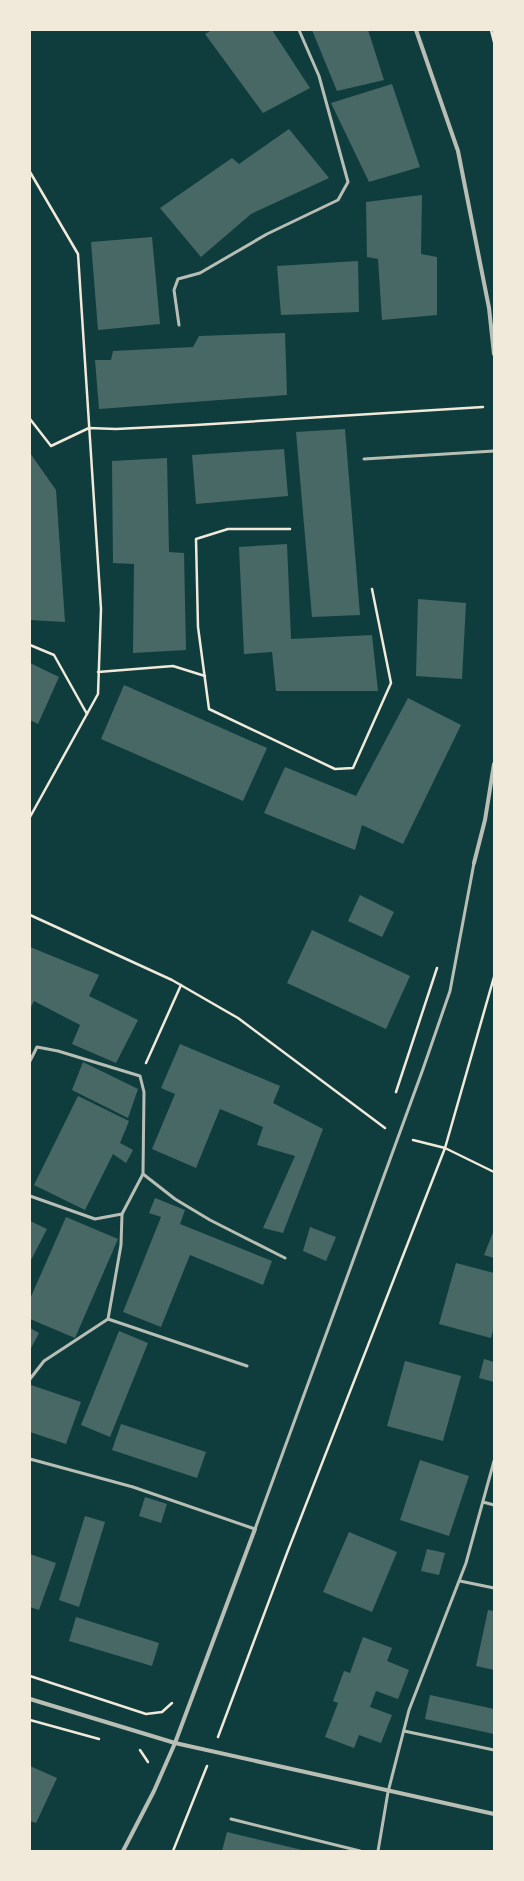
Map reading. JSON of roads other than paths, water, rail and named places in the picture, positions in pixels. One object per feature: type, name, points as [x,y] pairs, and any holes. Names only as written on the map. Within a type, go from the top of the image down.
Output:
[{"type":"street","points":[[416,30],[458,151],[489,308],[494,354]]},
{"type":"street","points":[[474,863],[485,820],[494,764]]},
{"type":"street","points":[[123,1851],[154,1791],[175,1742],[255,1529]]},
{"type":"street","points":[[30,1699],[175,1742],[388,1792],[494,1814]]},
{"type":"lane","points":[[179,325],[174,290],[178,279],[200,273],[268,234],[338,200],[348,182],[319,76],[299,30]]},
{"type":"lane","points":[[364,460],[494,451]]},
{"type":"lane","points":[[30,1459],[133,1487],[255,1529],[450,991],[474,863]]},
{"type":"lane","points":[[30,1061],[37,1047],[58,1051],[140,1076],[144,1092],[143,1174],[122,1214],[121,1245],[108,1319],[44,1361],[30,1379]]},
{"type":"lane","points":[[143,1174],[175,1198],[204,1216],[285,1258]]},
{"type":"lane","points":[[30,1196],[95,1219],[122,1214]]},
{"type":"lane","points":[[108,1319],[248,1366]]},
{"type":"lane","points":[[378,1851],[388,1792],[409,1710],[466,1563],[494,1461]]},
{"type":"lane","points":[[483,1502],[494,1505]]},
{"type":"lane","points":[[460,1580],[494,1588]]},
{"type":"lane","points":[[404,1731],[494,1750]]},
{"type":"lane","points":[[231,1819],[360,1851]]}]
